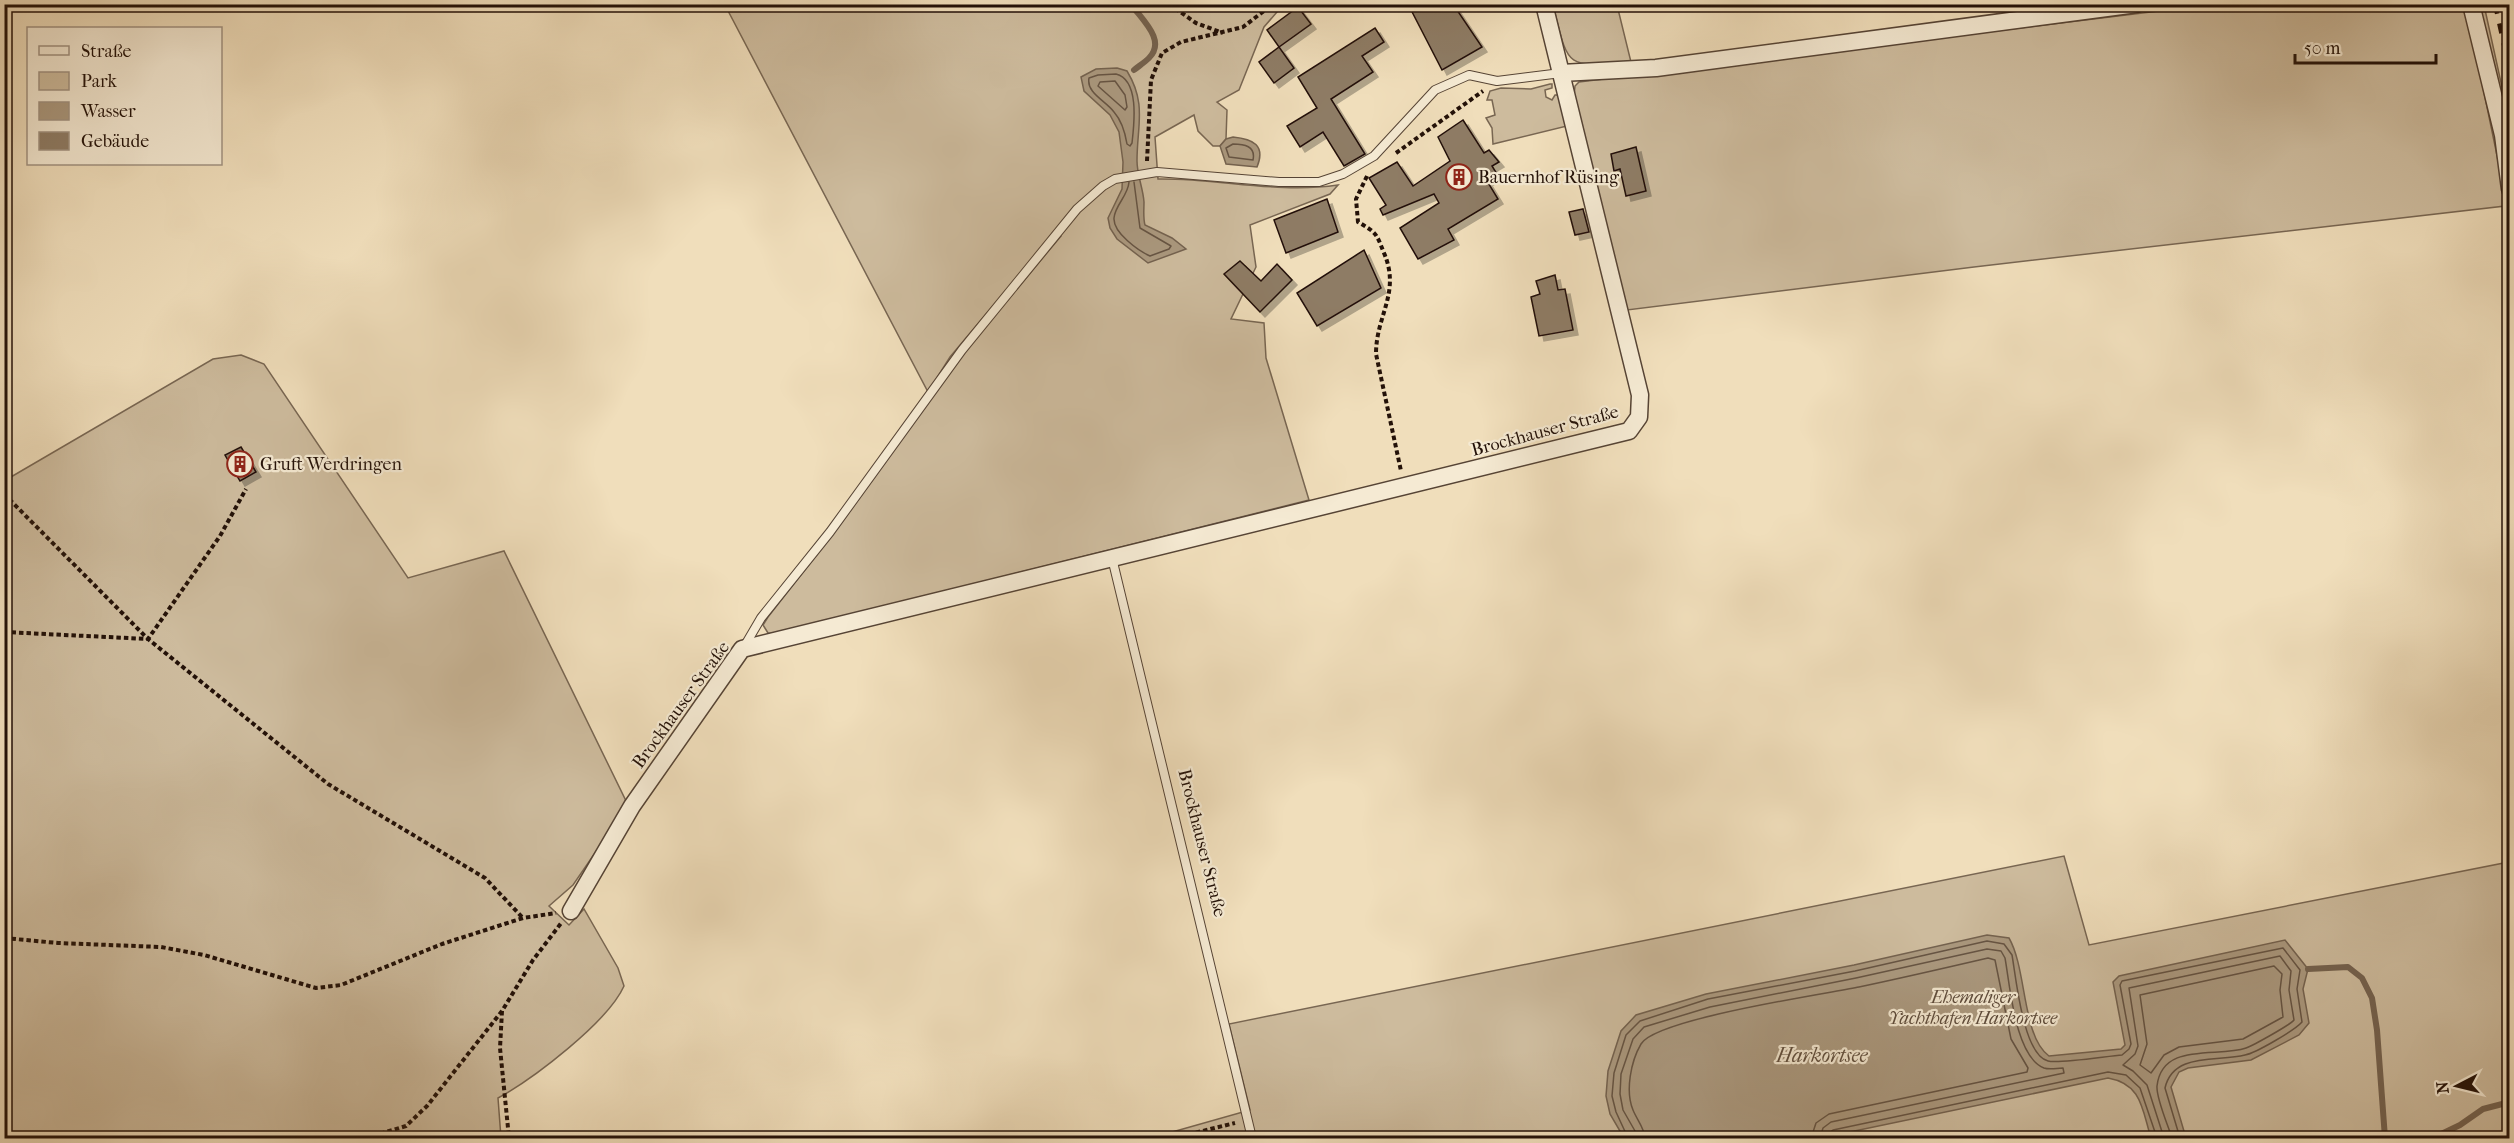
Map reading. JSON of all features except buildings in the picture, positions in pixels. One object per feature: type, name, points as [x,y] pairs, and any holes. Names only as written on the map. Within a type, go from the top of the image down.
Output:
[{"type":"street","name":"Brockhauser Straße","points":[[571,911],[632,806],[742,650],[1112,557],[1623,434],[1636,425],[1640,417],[1640,395],[1544,4]]},
{"type":"street","points":[[1561,73],[1656,68],[2137,4]]},
{"type":"street","points":[[2471,4],[2503,135],[2510,189]]},
{"type":"lane","points":[[742,650],[761,618],[836,523],[962,350],[1077,209],[1091,195],[1115,179],[1144,173],[1187,174],[1279,182],[1319,182],[1343,174],[1374,156],[1435,90],[1469,75],[1497,81],[1561,73]]},
{"type":"lane","name":"Brockhauser Straße","points":[[1112,557],[1252,1138]]},
{"type":"path","points":[[1169,4],[1196,23],[1223,33]]},
{"type":"path","points":[[1144,173],[1148,157],[1151,80],[1162,53],[1181,42],[1244,27],[1273,4]]},
{"type":"path","points":[[1387,160],[1497,81]]},
{"type":"path","points":[[1369,173],[1356,200],[1358,222],[1375,231],[1389,264],[1392,278],[1388,302],[1376,337],[1376,354],[1405,486]]},
{"type":"path","points":[[148,639],[220,536],[246,489]]},
{"type":"path","points":[[4,494],[148,639],[328,784],[485,878],[523,918]]},
{"type":"path","points":[[4,632],[148,639]]},
{"type":"path","points":[[4,938],[58,943],[161,947],[204,955],[316,987],[340,985],[442,944],[523,918],[571,911]]},
{"type":"path","points":[[366,1138],[405,1126],[427,1106],[502,1011],[533,960],[571,911]]},
{"type":"path","points":[[502,1011],[500,1048],[509,1138]]},
{"type":"path","points":[[1174,1138],[1248,1119]]},
{"type":"green space","points":[[725,5],[1283,5],[1264,27],[1239,90],[1217,102],[1227,110],[1226,139],[1220,146],[1213,146],[1198,131],[1194,115],[1155,137],[1158,179],[1293,188],[1338,185],[1330,194],[1250,225],[1256,267],[1231,319],[1264,323],[1266,358],[1309,500],[774,634],[768,633],[763,625],[768,617],[839,526],[967,349],[1061,236],[1056,231],[950,357],[928,392]]},
{"type":"green space","points":[[1553,5],[1617,5],[1631,62],[1593,64],[1581,63],[1573,59],[1563,42]]},
{"type":"green space","points":[[2208,5],[2466,5],[2500,170],[2505,206],[1974,267],[1627,310],[1574,96],[1575,86],[1579,82]]},
{"type":"green space","points":[[2479,5],[2484,5],[2509,119],[2509,149]]},
{"type":"green space","points":[[1550,84],[1552,88],[1545,90],[1546,97],[1552,100],[1555,95],[1559,95],[1567,126],[1493,144],[1492,128],[1486,118],[1495,115],[1492,100],[1487,100],[1490,91],[1501,88],[1531,89]]},
{"type":"green space","points":[[241,355],[264,364],[408,578],[504,551],[628,805],[573,885],[549,906],[569,925],[584,909],[618,968],[624,986],[602,1016],[568,1048],[530,1078],[498,1098],[501,1138],[5,1138],[4,481],[213,359]]},
{"type":"green space","name":"Ehemaliger Yachthafen Harkortsee","points":[[2064,856],[2089,945],[2509,862],[2509,1138],[1151,1138],[1250,1110],[1229,1024]]},
{"type":"water","points":[[1117,68],[1127,71],[1139,104],[1137,166],[1144,202],[1145,225],[1172,238],[1186,249],[1148,263],[1117,239],[1110,228],[1108,218],[1122,189],[1123,162],[1119,132],[1110,115],[1084,91],[1081,77],[1096,69]]},
{"type":"water","points":[[1233,137],[1246,139],[1256,144],[1260,153],[1257,167],[1226,164],[1220,146],[1226,139]]},
{"type":"water","name":"Harkortsee","points":[[1987,935],[2009,938],[2015,951],[2034,1034],[2040,1047],[2049,1056],[2121,1049],[2125,1045],[2113,982],[2119,976],[2285,940],[2308,969],[2303,989],[2309,1023],[2299,1035],[2251,1060],[2188,1068],[2179,1072],[2171,1087],[2186,1138],[2151,1138],[2139,1099],[2134,1092],[2119,1081],[2108,1078],[1821,1138],[1624,1138],[1610,1114],[1606,1096],[1608,1071],[1621,1031],[1636,1015],[1706,994],[1854,965]]},
{"type":"waterway","points":[[1131,4],[1146,23],[1154,37],[1155,44],[1154,51],[1149,58],[1134,70]]},
{"type":"waterway","points":[[2308,969],[2348,967],[2362,978],[2372,998],[2377,1030],[2385,1138]]},
{"type":"waterway","points":[[2433,1138],[2460,1125],[2483,1109],[2510,1102]]},
{"type":"railway","points":[[2495,4],[2510,72]]},
{"type":"railway","points":[[2509,4],[2510,8]]},
{"type":"place","name":"Bauernhof Rüsing","points":[[1459,177]]},
{"type":"place","name":"Gruft Werdringen","points":[[240,464]]}]
